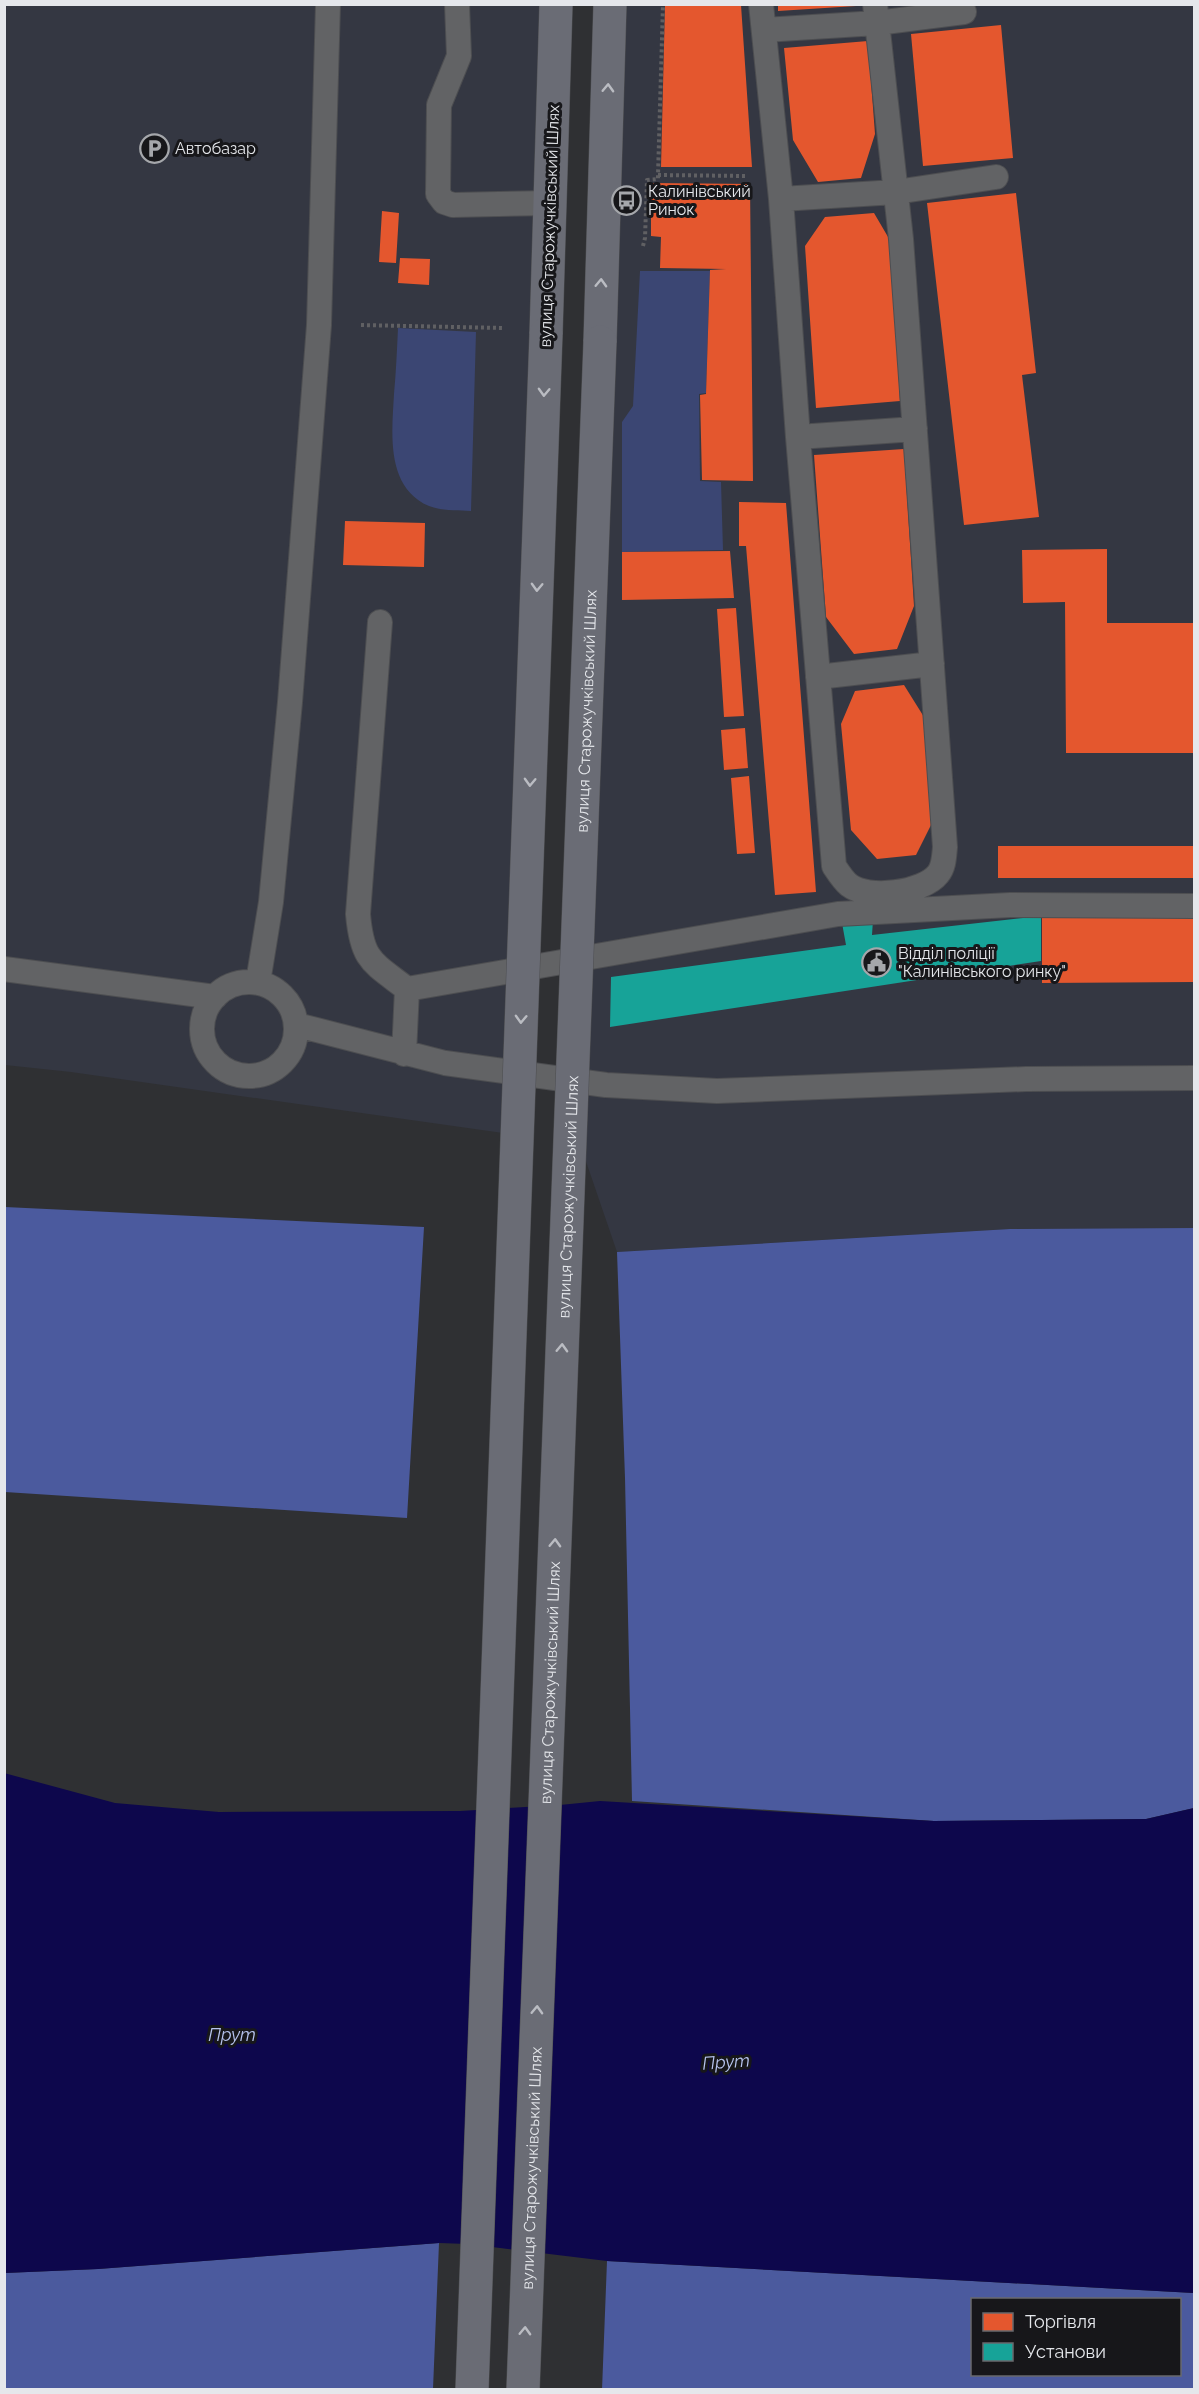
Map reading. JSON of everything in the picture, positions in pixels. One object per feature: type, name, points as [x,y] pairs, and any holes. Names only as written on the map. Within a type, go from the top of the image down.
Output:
[{"type":"main road","name":"вулиця Старожучківський Шлях","points":[[472,2390],[556,4]]},
{"type":"main road","name":"вулиця Старожучківський Шлях","points":[[523,2390],[600,342],[610,4]]},
{"type":"lane","points":[[258,982],[272,902],[319,325],[328,4]]},
{"type":"lane","points":[[457,4],[459,56],[439,105],[438,194],[444,202],[453,205],[550,203]]},
{"type":"lane","points":[[761,4],[780,188],[798,437],[834,866],[849,885],[865,893],[890,893],[925,885],[938,874],[944,861],[945,847]]},
{"type":"lane","points":[[764,30],[876,14],[964,12]]},
{"type":"lane","points":[[876,14],[896,192],[945,847],[952,894],[969,907]]},
{"type":"lane","points":[[780,188],[896,192],[996,177]]},
{"type":"lane","points":[[798,437],[915,429]]},
{"type":"lane","points":[[380,622],[358,914],[360,941],[371,962],[407,989],[838,914],[1010,905],[1194,906]]},
{"type":"lane","points":[[818,677],[932,664]]},
{"type":"lane","points":[[4,969],[215,997]]},
{"type":"lane","points":[[242,982],[258,982],[284,997],[293,1011],[297,1026],[291,1048],[277,1066],[263,1074],[248,1076],[233,1073],[219,1065],[209,1054],[203,1040],[202,1024],[206,1009],[227,987],[242,982]]},
{"type":"lane","points":[[404,1054],[407,989]]},
{"type":"lane","points":[[297,1026],[445,1063],[606,1085],[717,1091],[1026,1079],[1194,1078]]},
{"type":"path","points":[[658,175],[780,188]]},
{"type":"path","points":[[361,325],[502,328]]},
{"type":"shaded area","points":[[5,5],[554,5],[510,1134],[71,1072],[5,1065]]},
{"type":"shaded area","name":"Калинівський Ринок","points":[[610,5],[1194,5],[1194,1228],[1010,1229],[617,1252],[579,1141]]},
{"type":"shaded area","points":[[640,271],[710,271],[706,393],[699,394],[700,481],[721,482],[723,550],[622,552],[622,422],[633,406]]},
{"type":"shaded area","points":[[398,328],[476,332],[471,511],[444,510],[429,506],[415,497],[405,486],[398,472],[394,457],[392,425]]},
{"type":"shaded area","points":[[5,1207],[424,1227],[407,1518],[5,1492]]},
{"type":"shaded area","points":[[1194,1228],[1194,1808],[1146,1819],[934,1821],[632,1801],[625,1478],[617,1252],[1010,1229]]},
{"type":"shaded area","points":[[439,2243],[433,2389],[5,2389],[4,2273],[98,2269]]},
{"type":"shaded area","points":[[607,2261],[1194,2293],[1194,2389],[602,2390]]},
{"type":"water","name":"Прут","points":[[4,1773],[115,1803],[219,1812],[460,1811],[600,1801],[934,1821],[1146,1819],[1194,1808],[1194,2293],[607,2261],[468,2244],[439,2243],[98,2269],[5,2273]]},
{"type":"building: Торгівля","points":[[778,4],[856,4],[856,6],[778,11]]},
{"type":"building: Торгівля","points":[[665,5],[741,5],[752,167],[661,167]]},
{"type":"building: Торгівля","points":[[1001,25],[1013,158],[923,166],[911,34]]},
{"type":"building: Торгівля","points":[[868,41],[875,134],[861,178],[818,182],[793,140],[784,48]]},
{"type":"building: Торгівля","points":[[651,183],[750,184],[753,481],[702,480],[700,395],[706,394],[710,270],[726,269],[660,268],[661,237],[651,236]]},
{"type":"building: Торгівля","points":[[1016,193],[1036,373],[1022,375],[1039,517],[964,525],[927,203]]},
{"type":"building: Торгівля","points":[[382,211],[399,213],[396,263],[379,262]]},
{"type":"building: Торгівля","points":[[874,213],[891,242],[900,401],[816,408],[805,246],[825,217]]},
{"type":"building: Торгівля","points":[[400,258],[430,259],[429,285],[398,283]]},
{"type":"building: Торгівля","points":[[904,449],[914,606],[897,649],[854,654],[826,617],[814,455]]},
{"type":"building: Торгівля","points":[[739,502],[786,503],[816,892],[775,895],[746,546],[739,546]]},
{"type":"building: Торгівля","points":[[345,521],[425,523],[424,567],[343,565]]},
{"type":"building: Торгівля","points":[[1107,549],[1107,623],[1194,623],[1194,753],[1066,753],[1065,602],[1023,603],[1022,550]]},
{"type":"building: Торгівля","points":[[730,551],[734,598],[622,600],[622,552]]},
{"type":"building: Торгівля","points":[[736,608],[744,716],[724,717],[717,609]]},
{"type":"building: Торгівля","points":[[904,685],[924,717],[932,823],[916,855],[877,859],[851,830],[841,724],[855,691]]},
{"type":"building: Торгівля","points":[[745,728],[748,768],[724,770],[721,730]]},
{"type":"building: Торгівля","points":[[749,776],[755,853],[737,854],[731,778]]},
{"type":"building: Торгівля","points":[[998,846],[1194,846],[1194,878],[998,878]]},
{"type":"building: Торгівля","points":[[1194,916],[1194,982],[1042,983],[1042,917]]},
{"type":"building: Установи","points":[[1041,916],[1041,961],[610,1027],[611,977],[846,945],[842,923],[873,920],[872,935]]},
{"type":"place","name":"Автобазар","points":[[154,148]]},
{"type":"place","name":"Калинівський Ринок","points":[[627,200]]},
{"type":"place","name":"Відділ поліції \"Калинівського ринку\"","points":[[877,962]]}]
